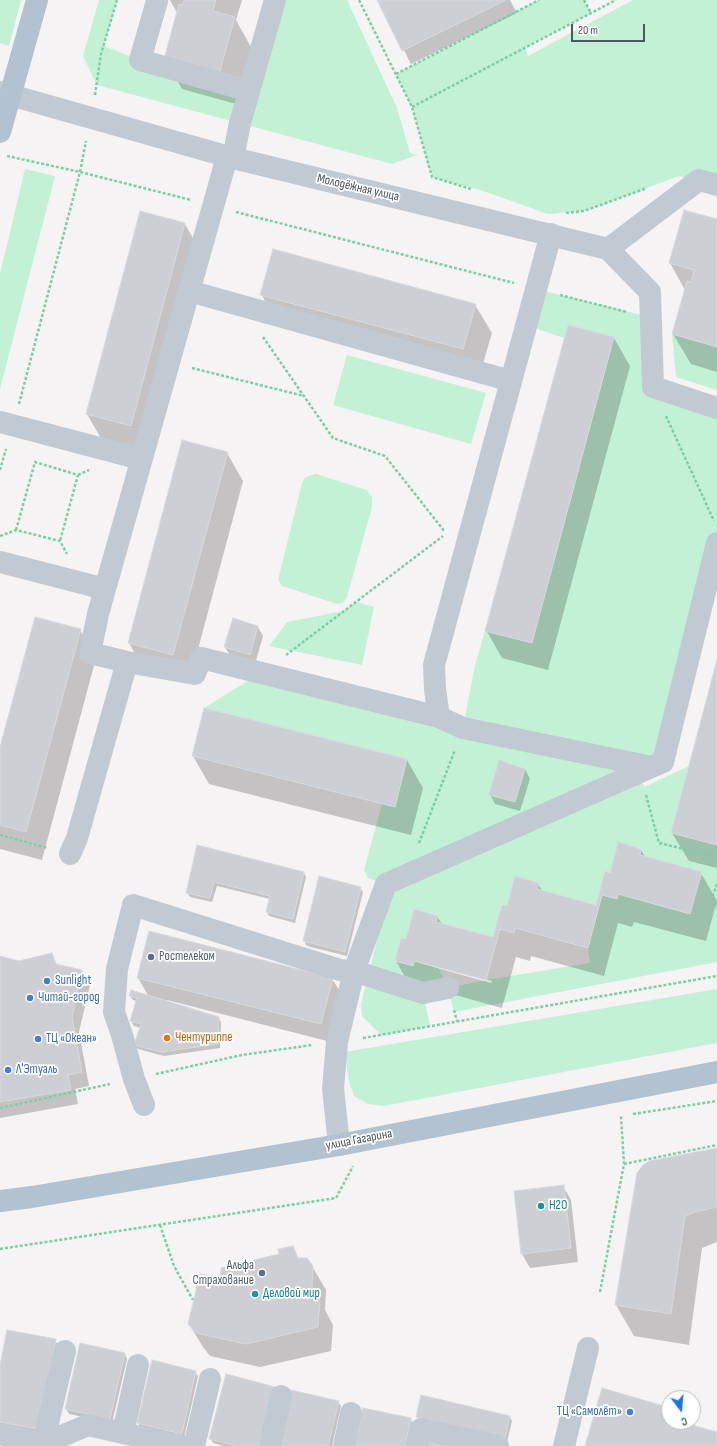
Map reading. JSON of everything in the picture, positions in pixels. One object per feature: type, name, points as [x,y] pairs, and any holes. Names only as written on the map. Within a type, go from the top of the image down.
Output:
[{"type":"main road","points":[[0,132],[5,94],[37,0]]},
{"type":"main road","name":"улица Гагарина","points":[[0,1201],[40,1196],[339,1145],[717,1072]]},
{"type":"street","points":[[275,0],[230,157],[213,206],[141,459],[98,614],[90,653],[127,662],[195,674],[201,658],[439,717],[463,728],[645,770]]},
{"type":"street","points":[[157,1],[140,60],[249,91]]},
{"type":"street","name":"Молодёжная улица","points":[[5,94],[230,157],[608,249]]},
{"type":"street","points":[[708,182],[608,249],[650,292],[653,387],[717,408]]},
{"type":"street","points":[[439,717],[435,690],[434,665],[551,234]]},
{"type":"street","points":[[189,291],[511,381]]},
{"type":"street","points":[[7,424],[141,459]]},
{"type":"street","points":[[339,1145],[333,1088],[336,1050],[354,971],[386,884],[663,762],[717,543]]},
{"type":"street","points":[[0,562],[105,589]]},
{"type":"street","points":[[70,854],[77,838],[127,662]]},
{"type":"street","points":[[144,1105],[134,1079],[114,1012],[117,969],[133,905],[340,970],[354,971],[423,993],[448,988]]},
{"type":"street","points":[[564,1446],[588,1348]]},
{"type":"street","points":[[49,1445],[65,1351]]},
{"type":"street","points":[[123,1433],[138,1365]]},
{"type":"street","points":[[194,1446],[210,1379]]},
{"type":"street","points":[[270,1446],[281,1396]]},
{"type":"street","points":[[344,1446],[351,1413]]},
{"type":"street","points":[[0,1434],[49,1445],[88,1426],[180,1446]]},
{"type":"street","points":[[417,1446],[421,1429],[498,1446]]},
{"type":"path","points":[[0,470],[7,424],[80,172],[91,118],[101,54],[117,0]]},
{"type":"path","points":[[359,0],[412,107],[432,177],[476,191]]},
{"type":"path","points":[[396,74],[539,0]]},
{"type":"path","points":[[584,0],[590,13]]},
{"type":"path","points":[[412,107],[616,0]]},
{"type":"path","points":[[0,154],[80,172],[650,317]]},
{"type":"path","points":[[562,213],[584,212],[650,187]]},
{"type":"path","points":[[240,305],[334,438],[385,456],[447,534],[261,673]]},
{"type":"path","points":[[169,362],[304,396]]},
{"type":"path","points":[[653,387],[717,527]]},
{"type":"path","points":[[16,530],[35,462],[78,475],[60,541],[84,584]]},
{"type":"path","points":[[0,536],[16,530],[60,541]]},
{"type":"path","points":[[406,875],[463,728]]},
{"type":"path","points":[[645,770],[659,843],[717,857]]},
{"type":"path","points":[[0,835],[70,854]]},
{"type":"path","points":[[717,884],[713,895],[717,909]]},
{"type":"path","points":[[600,1292],[624,1164],[621,1116],[717,1100]]},
{"type":"path","points":[[624,1164],[717,1145]]},
{"type":"path","points":[[0,1249],[336,1198],[357,1160]]},
{"type":"path","points":[[160,1225],[174,1266],[193,1300]]},
{"type":"green space","points":[[0,0],[21,0],[9,46],[0,43]]},
{"type":"green space","points":[[99,0],[117,0],[104,46],[140,60],[249,91],[275,0],[347,0],[397,108],[410,153],[417,155],[392,164],[97,85],[83,56]]},
{"type":"green space","points":[[539,0],[584,0],[591,13],[525,47],[528,56],[633,0],[717,0],[717,185],[679,176],[584,211],[548,214],[483,191],[432,177],[412,107],[396,74]]},
{"type":"green space","points":[[25,169],[55,176],[0,389],[0,274]]},
{"type":"green space","points":[[536,289],[650,317],[653,387],[717,408],[717,543],[663,762],[639,773],[644,787],[689,766],[717,845],[717,962],[454,1012],[448,989],[423,993],[430,1026],[381,1035],[362,1016],[361,1004],[386,905],[386,884],[368,878],[364,870],[382,804],[395,807],[407,759],[204,708],[261,673],[463,728],[475,665],[485,631],[532,643],[614,338],[568,325],[564,338],[526,325]],"holes":[[[618,843],[641,849],[640,855],[690,914],[618,894],[616,899],[602,895],[588,948],[590,963],[486,980],[448,988],[439,968],[414,961],[413,966],[395,961],[401,938],[406,939],[414,909],[437,915],[436,922],[493,937],[507,906],[515,876],[539,883],[537,889],[596,905],[605,871],[610,873]]]},
{"type":"green space","points":[[672,334],[717,347],[717,390],[676,377]]},
{"type":"green space","points":[[347,355],[486,393],[471,444],[333,405]]},
{"type":"green space","points":[[316,474],[367,490],[372,497],[372,507],[347,597],[343,603],[337,604],[282,586],[278,580],[302,483],[305,478]]},
{"type":"green space","points":[[356,602],[374,607],[362,665],[269,646],[287,622],[343,611]]},
{"type":"green space","points":[[717,989],[717,1043],[384,1106],[368,1104],[354,1096],[349,1082],[345,1052]]},
{"type":"building","points":[[184,0],[216,0],[213,11],[235,17],[219,74],[164,59],[179,4],[183,5]]},
{"type":"building","points":[[377,0],[506,0],[402,51]]},
{"type":"building","points":[[684,210],[717,219],[717,347],[672,334],[687,281],[691,282],[694,270],[669,263]]},
{"type":"building","points":[[140,211],[185,223],[131,426],[86,414]]},
{"type":"building","points":[[273,249],[476,304],[463,349],[260,295]]},
{"type":"building","points":[[568,325],[614,337],[532,643],[485,631]]},
{"type":"building","points":[[182,440],[228,452],[173,655],[128,643]]},
{"type":"building","points":[[35,617],[81,629],[26,832],[0,825],[0,747]]},
{"type":"building","points":[[233,618],[258,626],[250,655],[224,647]]},
{"type":"building","points":[[717,660],[717,845],[671,833]]},
{"type":"building","points":[[204,708],[407,759],[395,807],[192,756]]},
{"type":"building","points":[[499,760],[525,769],[515,802],[489,795]]},
{"type":"building","points":[[618,842],[641,849],[640,855],[702,872],[690,914],[618,894],[617,899],[602,895],[588,948],[515,928],[514,933],[500,929],[486,980],[414,961],[413,966],[395,961],[401,938],[406,939],[414,909],[438,916],[436,922],[493,937],[502,905],[507,906],[515,876],[539,883],[537,889],[596,905],[605,871],[610,873]]},
{"type":"building","points":[[197,845],[304,872],[293,919],[266,912],[270,896],[214,882],[210,898],[186,893]]},
{"type":"building","points":[[319,876],[361,887],[345,952],[303,941]]},
{"type":"building","points":[[149,931],[333,978],[321,1024],[137,978]]},
{"type":"building","name":"ТЦ «Океан»","points":[[52,953],[56,964],[82,970],[72,1017],[82,1072],[68,1075],[71,1090],[0,1102],[0,956],[19,961]]},
{"type":"building","points":[[131,990],[219,1017],[218,1044],[161,1052],[134,1045],[141,1024],[130,1021],[137,998],[129,996]]},
{"type":"building","points":[[717,1148],[717,1207],[685,1216],[671,1314],[615,1305],[637,1173],[643,1165],[649,1161]]},
{"type":"building","name":"H2O","points":[[564,1185],[571,1248],[521,1254],[514,1191]]},
{"type":"building","name":"Деловой мир","points":[[293,1246],[298,1258],[307,1258],[313,1266],[312,1287],[320,1300],[318,1327],[246,1344],[196,1333],[188,1324],[200,1274],[220,1277],[221,1268],[279,1254],[278,1249]]},
{"type":"building","points":[[7,1330],[56,1339],[38,1429],[0,1422],[0,1365]]},
{"type":"building","points":[[80,1343],[125,1353],[110,1419],[65,1409]]},
{"type":"building","points":[[152,1360],[196,1371],[182,1434],[137,1423]]},
{"type":"building","points":[[226,1374],[275,1387],[260,1446],[237,1446],[209,1439]]},
{"type":"building","name":"ТЦ «Самолёт»","points":[[602,1388],[661,1405],[661,1430],[701,1430],[701,1428],[717,1432],[717,1446],[585,1446]]},
{"type":"building","points":[[291,1390],[339,1401],[328,1446],[278,1446]]},
{"type":"building","points":[[421,1395],[510,1416],[505,1438],[416,1417]]},
{"type":"building","points":[[363,1408],[411,1418],[405,1446],[355,1446]]},
{"type":"building","points":[[429,1442],[449,1446],[428,1446]]},
{"type":"place","name":"Ростелеком","points":[[151,957]]},
{"type":"place","name":"Sunlight","points":[[47,981]]},
{"type":"place","name":"Читай-город","points":[[30,998]]},
{"type":"place","name":"Чентуриппе","points":[[167,1038]]},
{"type":"place","name":"ТЦ «Океан»","points":[[38,1039]]},
{"type":"place","name":"Л'Этуаль","points":[[8,1070]]},
{"type":"place","name":"H2O","points":[[541,1206]]},
{"type":"place","name":"Альфа Страхование","points":[[262,1273]]},
{"type":"place","name":"Деловой мир","points":[[255,1294]]},
{"type":"place","name":"ТЦ «Самолёт»","points":[[630,1412]]}]
